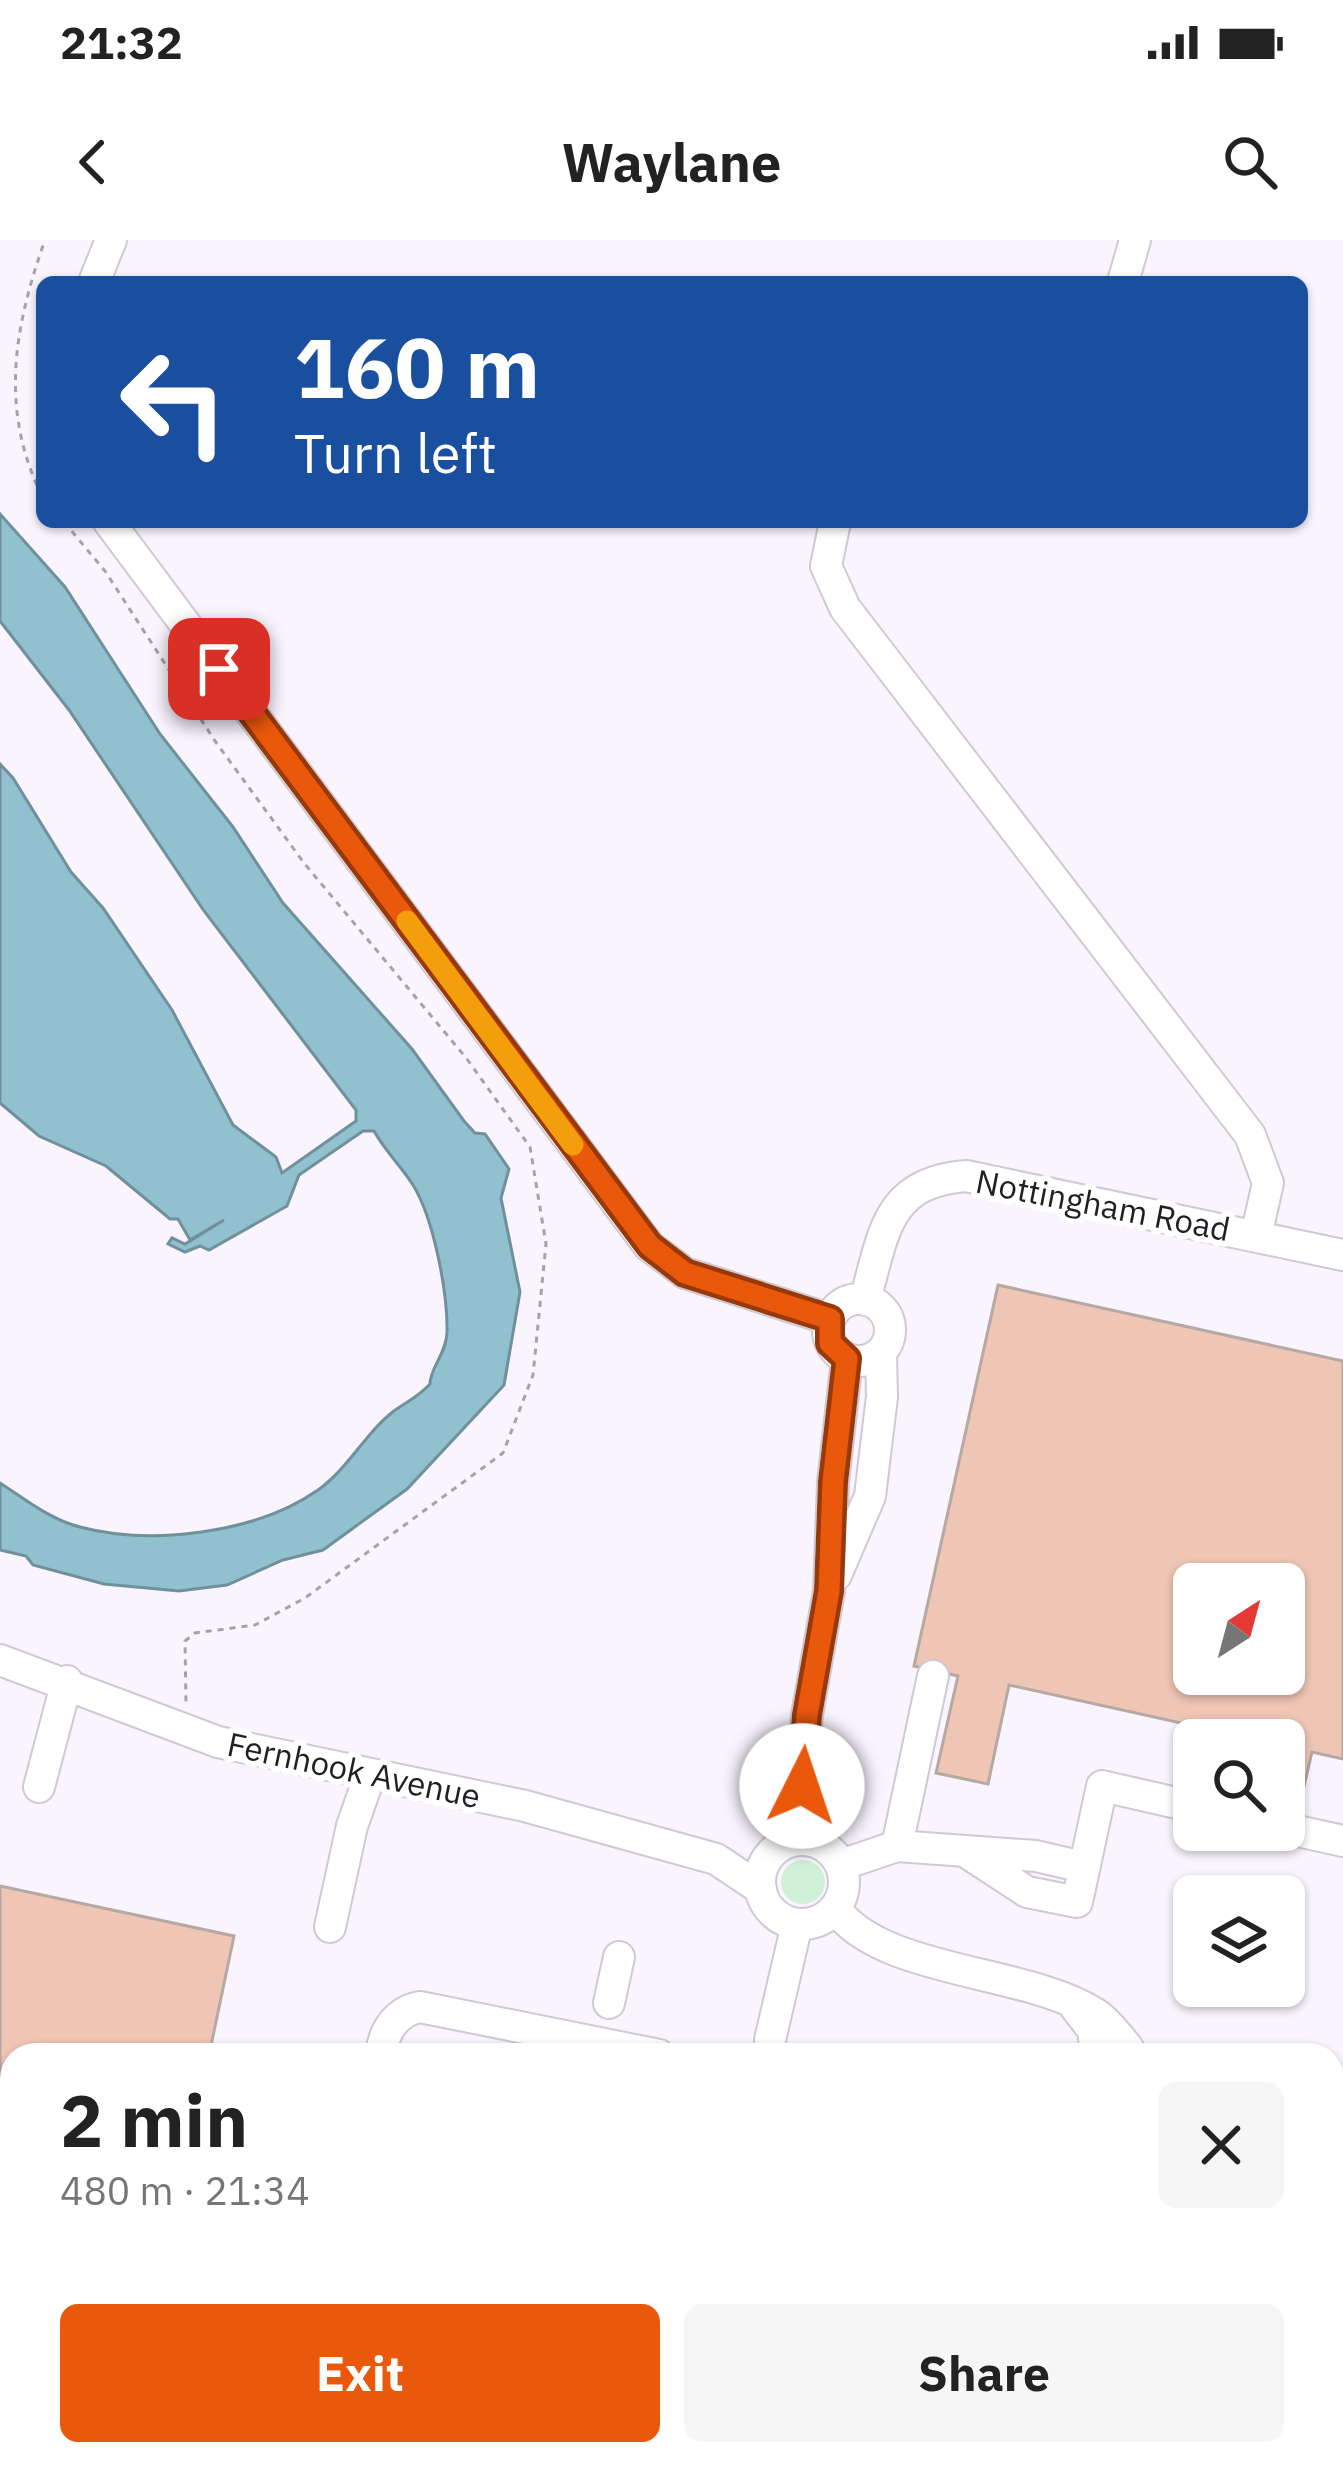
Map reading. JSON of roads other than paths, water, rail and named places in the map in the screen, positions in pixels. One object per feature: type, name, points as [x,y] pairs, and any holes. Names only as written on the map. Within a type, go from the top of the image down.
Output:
[{"type":"street","points":[[96,276],[111,240]]},
{"type":"street","points":[[1125,276],[1135,240]]},
{"type":"street","points":[[113,528],[650,1246],[685,1273],[830,1319]]},
{"type":"street","points":[[834,528],[826,566],[845,608],[1250,1135],[1268,1183],[1256,1236]]},
{"type":"street","name":"Nottingham Road","points":[[865,1300],[893,1214],[912,1188],[935,1178],[966,1177],[1343,1256]]},
{"type":"street","points":[[829,1591],[870,1496],[882,1397],[881,1352],[890,1332],[889,1321],[876,1304],[865,1300],[844,1303],[830,1319],[830,1343],[847,1359],[859,1361],[881,1352]]},
{"type":"street","points":[[801,1802],[817,1842],[841,1865],[844,1883],[835,1908],[822,1919],[797,1924],[773,1912],[761,1889],[765,1862],[801,1802],[807,1715],[829,1591],[833,1482],[847,1359]]},
{"type":"street","name":"Fernhook Avenue","points":[[0,1660],[190,1733],[525,1806],[716,1858],[761,1889]]},
{"type":"street","points":[[897,1846],[933,1676]]},
{"type":"street","points":[[39,1787],[67,1682]]},
{"type":"street","points":[[330,1927],[352,1826],[370,1775]]},
{"type":"street","points":[[967,1852],[1027,1892],[1077,1903],[1102,1786],[1173,1802]]},
{"type":"street","points":[[1305,1833],[1343,1841]]},
{"type":"street","points":[[777,1848],[792,1841],[817,1842]]},
{"type":"street","points":[[841,1865],[897,1846],[1036,1856],[1083,1867]]},
{"type":"street","name":"Fernhook Avenue","points":[[716,1858],[777,1848]]},
{"type":"street","points":[[835,1908],[847,1925],[884,1946],[1099,2015],[1124,2043]]},
{"type":"street","points":[[770,2040],[797,1924]]},
{"type":"street","points":[[610,2003],[619,1957]]},
{"type":"street","points":[[1072,2003],[1094,2030],[1095,2043]]},
{"type":"street","points":[[385,2043],[394,2020],[405,2010],[420,2007],[599,2043]]},
{"type":"water","points":[[0,514],[65,587],[160,734],[233,827],[283,903],[412,1049],[464,1121],[475,1133],[485,1134],[509,1169],[501,1198],[520,1292],[504,1385],[407,1489],[323,1550],[283,1560],[227,1585],[179,1591],[104,1584],[33,1565],[26,1556],[0,1550],[0,1483],[69,1524],[108,1533],[203,1532],[293,1505],[329,1481],[384,1420],[430,1384],[447,1333],[438,1257],[421,1200],[374,1131],[363,1131],[299,1175],[287,1206],[209,1250],[200,1246],[185,1252],[168,1244],[172,1238],[185,1244],[224,1220],[190,1240],[178,1219],[170,1219],[106,1166],[39,1136],[0,1103],[0,764],[71,872],[103,908],[172,1010],[233,1125],[276,1157],[282,1173],[356,1121],[356,1110],[204,911],[69,710],[0,621]]}]
